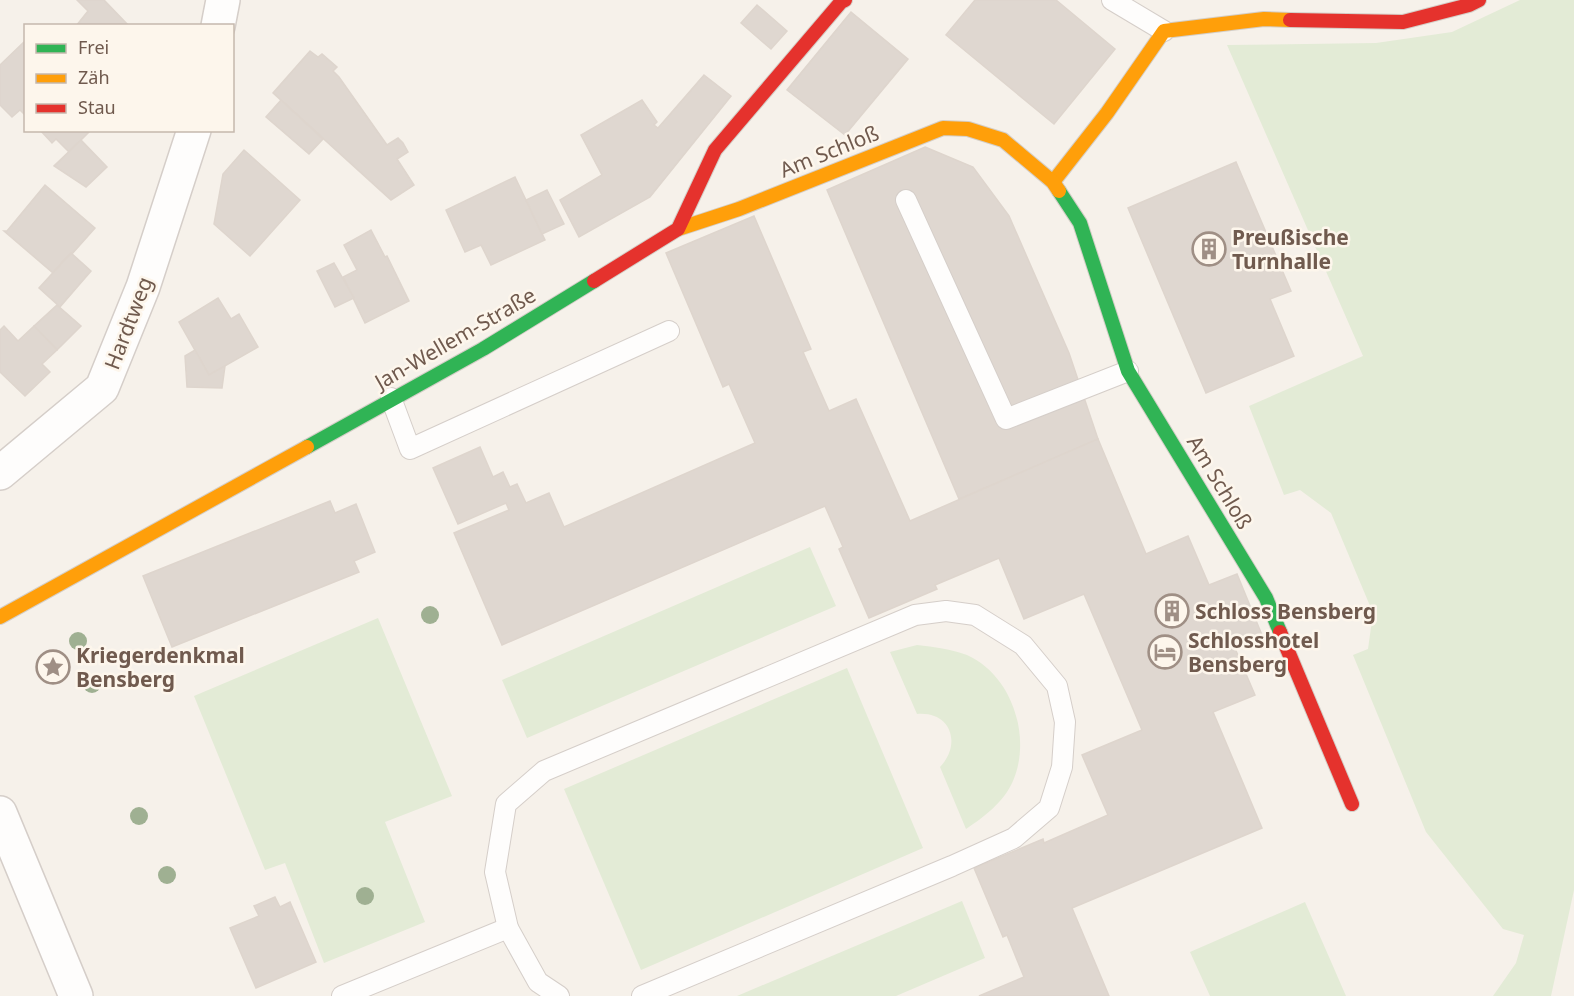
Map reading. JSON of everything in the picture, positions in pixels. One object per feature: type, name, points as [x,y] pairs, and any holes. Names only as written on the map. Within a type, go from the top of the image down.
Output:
[{"type":"street","points":[[218,24],[223,0]]},
{"type":"street","points":[[678,229],[715,150],[840,2],[845,0]]},
{"type":"street","points":[[1053,182],[1107,112],[1164,31],[1264,19],[1403,22],[1469,5],[1479,0]]},
{"type":"street","name":"Am Schloß","points":[[678,229],[739,209],[943,128],[968,129],[1003,140],[1053,182],[1080,223],[1128,371],[1266,598],[1352,804]]},
{"type":"street","name":"Hardtweg","points":[[0,473],[102,387],[143,287],[193,132]]},
{"type":"street","name":"Jan-Wellem-Straße","points":[[0,617],[483,349],[678,229]]},
{"type":"street","points":[[0,813],[76,996]]},
{"type":"lane","points":[[1112,0],[1164,31]]},
{"type":"lane","points":[[906,200],[1006,419],[1128,371]]},
{"type":"lane","points":[[391,399],[410,449],[669,331]]},
{"type":"lane","points":[[559,996],[538,982],[508,928],[495,872],[506,804],[544,771],[915,615],[946,611],[975,615],[1023,645],[1057,686],[1065,722],[1062,767],[1049,808],[1014,838],[642,996]]},
{"type":"lane","points":[[342,996],[508,928]]},
{"type":"green space","points":[[1520,0],[1574,0],[1574,890],[1551,996],[1493,996],[1516,963],[1524,935],[1503,929],[1426,832],[1353,655],[1368,649],[1373,613],[1331,513],[1300,490],[1284,495],[1249,406],[1363,356],[1227,45],[1376,43],[1452,32]]},
{"type":"green space","points":[[810,547],[836,606],[527,738],[502,680]]},
{"type":"green space","points":[[378,618],[452,796],[385,822],[425,922],[324,963],[285,863],[265,870],[194,696]]},
{"type":"green space","points":[[917,645],[961,653],[983,664],[1006,692],[1019,727],[1018,764],[1009,789],[999,802],[966,829],[940,767],[950,749],[949,731],[945,723],[938,718],[929,714],[917,714],[890,652]]},
{"type":"green space","points":[[847,668],[923,848],[641,970],[564,789]]},
{"type":"green space","points":[[962,901],[985,958],[896,996],[737,996]]},
{"type":"green space","points":[[1305,902],[1346,996],[1210,996],[1190,952]]},
{"type":"building","points":[[77,0],[104,0],[127,24],[78,24],[88,11]]},
{"type":"building","points":[[975,0],[1056,0],[1115,49],[1054,124],[946,35]]},
{"type":"building","points":[[757,5],[787,31],[771,49],[741,23]]},
{"type":"building","points":[[851,12],[908,59],[845,135],[787,90]]},
{"type":"building","points":[[24,42],[24,114],[20,110],[12,117],[0,105],[0,65]]},
{"type":"building","points":[[310,51],[318,57],[322,54],[337,67],[333,71],[387,145],[398,138],[403,143],[408,152],[397,159],[414,185],[391,200],[273,93]]},
{"type":"building","points":[[704,75],[731,96],[650,197],[579,237],[560,200],[602,175],[581,135],[642,100],[657,122],[654,125],[658,128]]},
{"type":"building","points":[[281,100],[323,139],[309,154],[266,117]]},
{"type":"building","points":[[42,132],[89,132],[69,152],[56,139],[52,143]]},
{"type":"building","points":[[81,140],[107,167],[86,187],[54,166]]},
{"type":"building","points":[[925,147],[973,167],[1009,216],[1069,353],[1098,439],[959,499],[827,190]]},
{"type":"building","points":[[244,150],[300,200],[250,256],[214,224],[223,174]]},
{"type":"building","name":"Preußische Turnhalle","points":[[1236,162],[1291,291],[1270,299],[1294,356],[1206,393],[1128,208]]},
{"type":"building","points":[[515,177],[545,240],[491,265],[481,245],[465,252],[446,210]]},
{"type":"building","points":[[45,185],[95,228],[53,273],[4,231],[7,231]]},
{"type":"building","points":[[547,190],[564,224],[542,234],[526,200]]},
{"type":"building","name":"Schloss Bensberg","points":[[754,216],[811,349],[803,352],[829,411],[856,399],[910,521],[1098,439],[1146,554],[1188,536],[1209,585],[1237,574],[1262,635],[1234,646],[1255,695],[1213,712],[1262,828],[1072,908],[1109,996],[979,996],[1024,977],[1007,935],[1003,937],[974,868],[1043,839],[1044,843],[1108,815],[1082,755],[1142,730],[1084,594],[1024,619],[999,558],[935,585],[937,589],[869,618],[839,549],[843,547],[825,506],[502,645],[454,533],[509,510],[506,503],[458,524],[433,468],[480,447],[493,477],[503,472],[510,487],[517,484],[526,503],[549,493],[564,527],[755,443],[729,384],[723,387],[666,253]]},
{"type":"building","points":[[371,230],[385,257],[387,256],[409,301],[365,323],[343,277],[357,270],[344,245]]},
{"type":"building","points":[[71,253],[91,271],[60,307],[39,288]]},
{"type":"building","points":[[334,263],[354,298],[335,307],[317,271]]},
{"type":"building","points":[[218,298],[231,319],[239,314],[258,347],[209,375],[179,322]]},
{"type":"building","points":[[57,305],[81,326],[57,350],[34,326]]},
{"type":"building","points":[[4,326],[18,341],[34,326],[57,350],[42,364],[50,372],[25,396],[0,372],[0,330]]},
{"type":"building","points":[[195,350],[209,375],[225,366],[222,388],[187,387],[185,356]]},
{"type":"building","points":[[330,501],[335,513],[356,504],[375,552],[354,561],[359,572],[172,647],[143,576]]},
{"type":"building","points":[[275,897],[280,907],[290,902],[316,962],[256,988],[230,928],[259,916],[254,906]]},
{"type":"traffic: fast","points":[[1059,191],[1080,223],[1128,371],[1266,598],[1280,632]]},
{"type":"traffic: fast","points":[[307,447],[483,349],[594,281]]},
{"type":"traffic: slow","points":[[1053,182],[1107,113],[1164,31],[1264,19],[1290,20]]},
{"type":"traffic: slow","points":[[678,229],[739,209],[943,128],[968,129],[1003,140],[1053,182],[1059,191]]},
{"type":"traffic: slow","points":[[0,617],[307,447]]},
{"type":"traffic: jam","points":[[594,281],[678,229],[715,150],[845,0]]},
{"type":"traffic: jam","points":[[1290,20],[1403,22],[1469,5],[1479,0]]},
{"type":"traffic: jam","points":[[1280,632],[1352,804]]},
{"type":"place","name":"Preußische Turnhalle","points":[[1209,249]]},
{"type":"place","name":"Schloss Bensberg","points":[[1172,611]]},
{"type":"place","name":"Schlosshotel Bensberg","points":[[1165,652]]},
{"type":"place","name":"Kriegerdenkmal Bensberg","points":[[53,667]]}]
